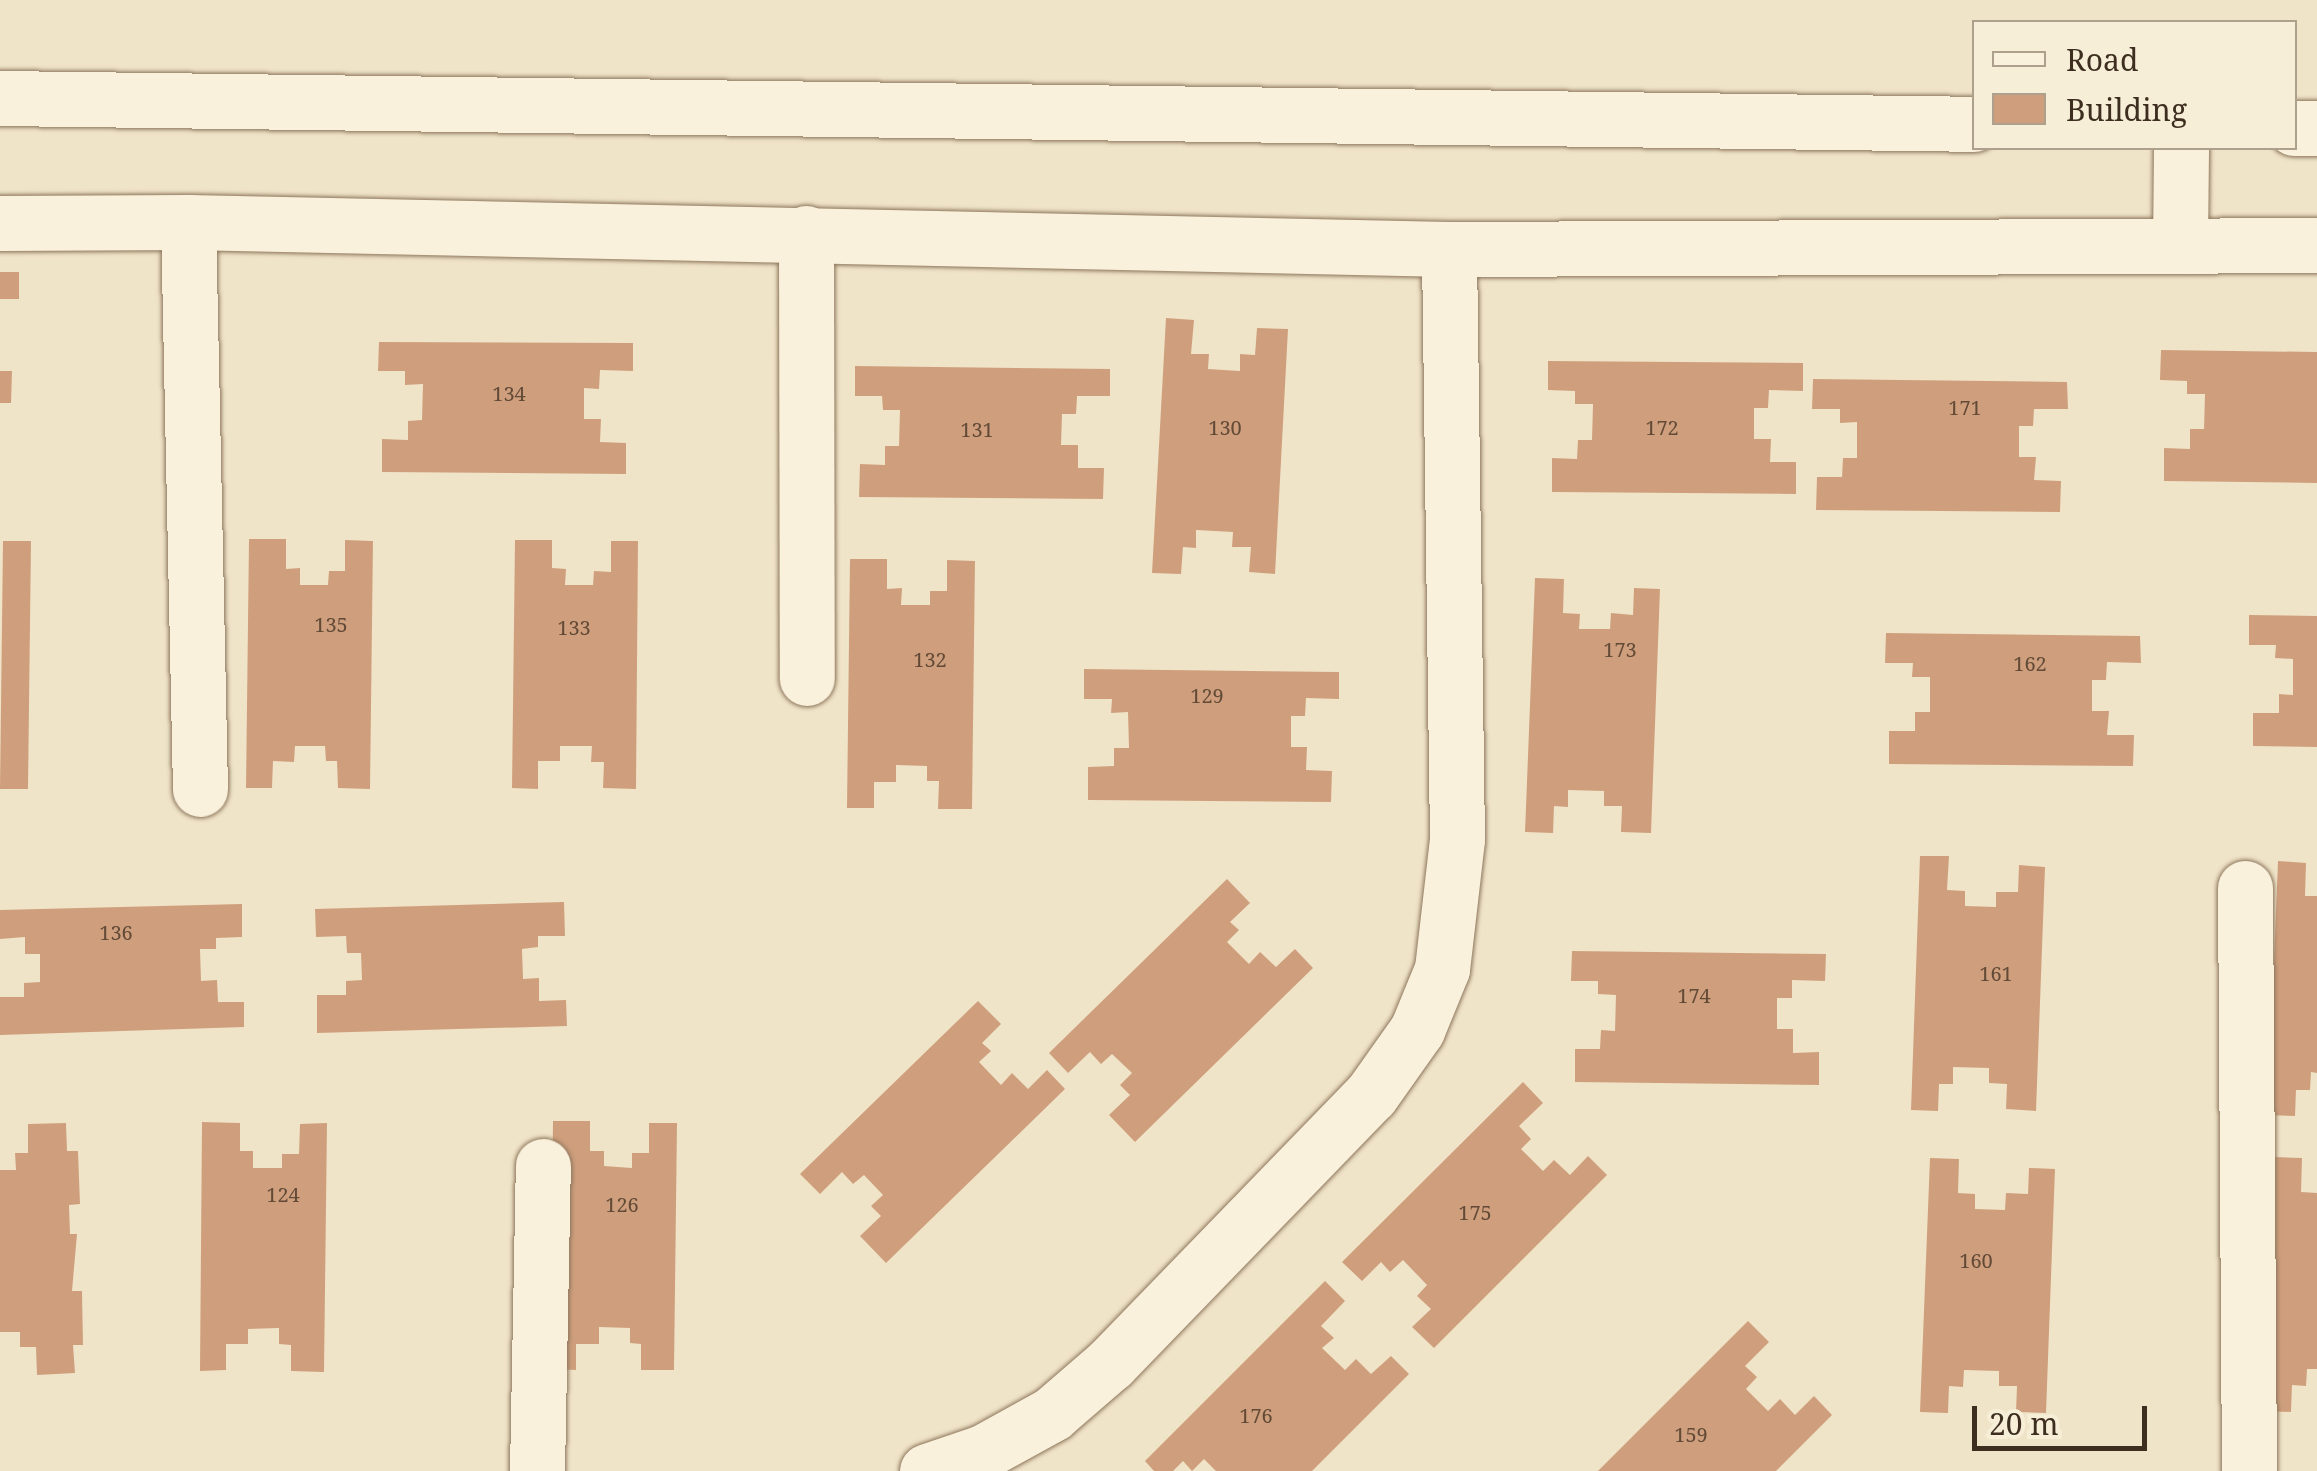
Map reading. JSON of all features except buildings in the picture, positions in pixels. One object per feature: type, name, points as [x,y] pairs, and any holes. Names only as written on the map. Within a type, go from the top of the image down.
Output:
[{"type":"street","points":[[0,98],[1972,124]]},
{"type":"street","points":[[2180,245],[2181,150]]},
{"type":"street","points":[[0,224],[188,222],[1449,249],[2317,245]]},
{"type":"street","points":[[188,222],[200,789]]},
{"type":"street","points":[[806,233],[807,678]]},
{"type":"street","points":[[927,1471],[983,1452],[1052,1414],[1111,1363],[1371,1095],[1417,1030],[1442,970],[1457,838],[1449,249]]},
{"type":"street","points":[[2246,888],[2249,1471]]},
{"type":"street","points":[[537,1471],[544,1166]]}]
